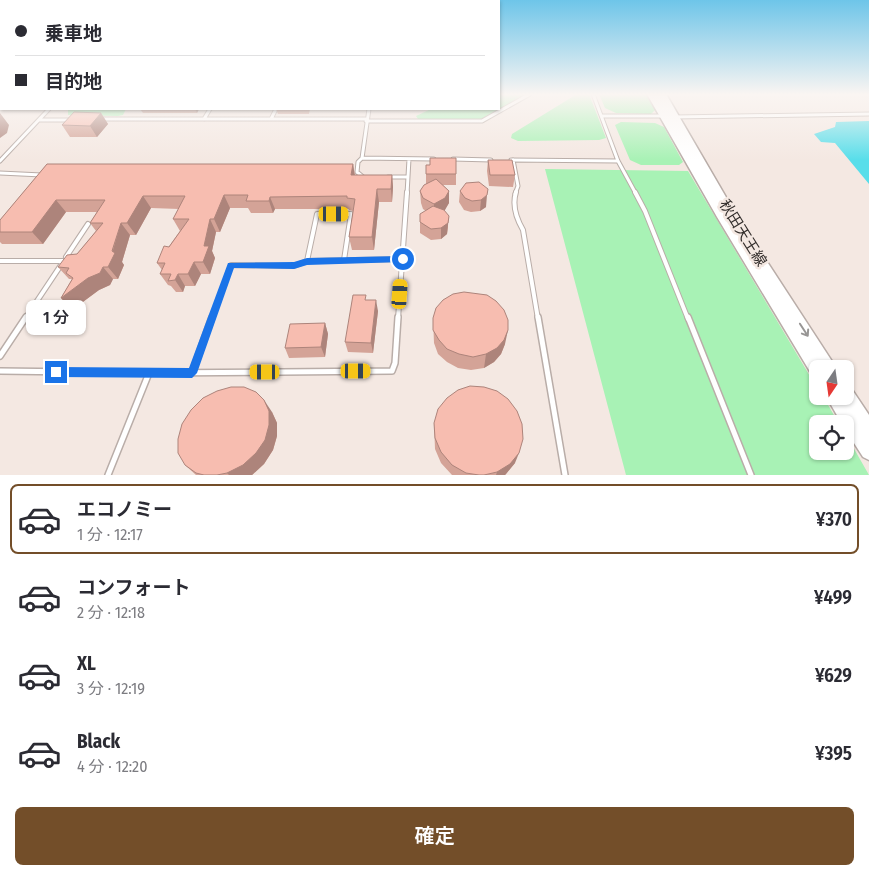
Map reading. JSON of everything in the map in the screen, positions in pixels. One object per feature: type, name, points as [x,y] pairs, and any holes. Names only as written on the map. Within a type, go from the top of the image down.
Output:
[{"type":"main road","name":"秋田天王線","points":[[669,116],[823,360]]},
{"type":"main road","name":"秋田天王線","points":[[669,116],[721,214],[812,360]]},
{"type":"main road","points":[[840,405],[869,451]]},
{"type":"main road","points":[[853,405],[869,430]]},
{"type":"lane","points":[[0,161],[43,116]]},
{"type":"lane","points":[[368,116],[362,158],[358,162],[357,172],[362,177],[372,177]]},
{"type":"lane","points":[[98,120],[482,121],[493,116]]},
{"type":"lane","points":[[602,116],[618,161],[645,211],[751,475]]},
{"type":"lane","points":[[40,120],[79,120]]},
{"type":"lane","points":[[362,158],[437,159]]},
{"type":"lane","points":[[0,371],[192,373],[392,371],[395,363],[409,159]]},
{"type":"lane","points":[[447,159],[494,160]]},
{"type":"lane","points":[[504,160],[618,161]]},
{"type":"lane","points":[[513,160],[518,186],[513,201],[518,221],[523,230],[565,475]]},
{"type":"lane","points":[[0,173],[44,175],[38,183]]},
{"type":"lane","points":[[381,177],[408,177]]},
{"type":"lane","points":[[307,261],[317,214],[351,214],[344,260]]},
{"type":"lane","points":[[0,356],[88,224]]},
{"type":"lane","points":[[192,373],[231,265],[294,266],[307,261],[403,259]]},
{"type":"lane","points":[[0,261],[63,261]]},
{"type":"lane","points":[[108,475],[149,373]]},
{"type":"green space","points":[[416,116],[489,116],[481,119],[418,119]]},
{"type":"green space","points":[[541,116],[598,116],[606,138],[599,140],[518,141],[511,138],[512,134]]},
{"type":"green space","points":[[621,122],[655,123],[664,127],[683,162],[679,165],[641,165],[630,160],[615,125]]},
{"type":"green space","points":[[545,169],[688,171],[809,375],[809,405],[828,405],[834,415],[809,415],[809,460],[854,460],[854,449],[869,475],[626,475]]},
{"type":"water","points":[[869,121],[869,184],[835,143],[821,142],[814,134],[835,127],[836,122]]},
{"type":"building","points":[[70,116],[98,116],[90,126],[62,125]]},
{"type":"building","points":[[430,158],[456,158],[456,174],[426,174],[426,165],[430,165]]},
{"type":"building","points":[[488,160],[512,160],[515,175],[490,175]]},
{"type":"building","points":[[47,164],[353,164],[351,175],[392,175],[391,189],[377,189],[372,237],[349,237],[355,199],[347,198],[347,196],[270,197],[269,201],[246,201],[248,195],[224,195],[214,219],[210,219],[204,246],[209,246],[203,262],[194,262],[188,274],[178,274],[175,280],[168,281],[171,274],[160,274],[165,263],[157,263],[164,246],[169,247],[189,219],[173,219],[185,196],[143,196],[127,223],[121,223],[112,251],[115,253],[108,267],[103,267],[100,273],[88,278],[61,298],[73,278],[66,273],[69,268],[58,267],[67,255],[77,254],[103,223],[90,223],[105,200],[56,200],[32,232],[0,232],[0,220]]},
{"type":"building","points":[[436,179],[449,191],[445,198],[434,204],[423,198],[420,191],[424,185]]},
{"type":"building","points":[[479,182],[488,189],[487,195],[481,200],[472,201],[465,198],[460,191],[466,183]]},
{"type":"building","points":[[433,206],[444,210],[449,216],[448,223],[441,228],[431,229],[420,222],[420,214]]},
{"type":"building","points":[[464,292],[487,295],[504,310],[508,320],[508,330],[504,340],[497,348],[486,354],[473,357],[447,349],[433,330],[433,318],[436,308],[443,300],[453,294]]},
{"type":"building","points":[[353,295],[366,295],[365,300],[376,300],[371,343],[345,342]]},
{"type":"building","points":[[325,323],[321,347],[285,348],[290,324]]},
{"type":"building","points":[[470,386],[484,387],[497,391],[508,399],[517,411],[522,424],[523,439],[519,453],[510,464],[497,472],[484,475],[466,473],[452,465],[441,452],[435,438],[434,423],[438,409],[447,398],[458,390]]},
{"type":"building","points":[[231,387],[244,387],[256,392],[264,400],[269,411],[269,425],[265,440],[256,453],[243,465],[227,473],[204,475],[196,473],[185,465],[178,453],[178,439],[182,424],[191,410],[203,398]]},
{"type":"route","points":[[56,372],[192,373],[231,265],[294,266],[307,261],[403,259]]}]
